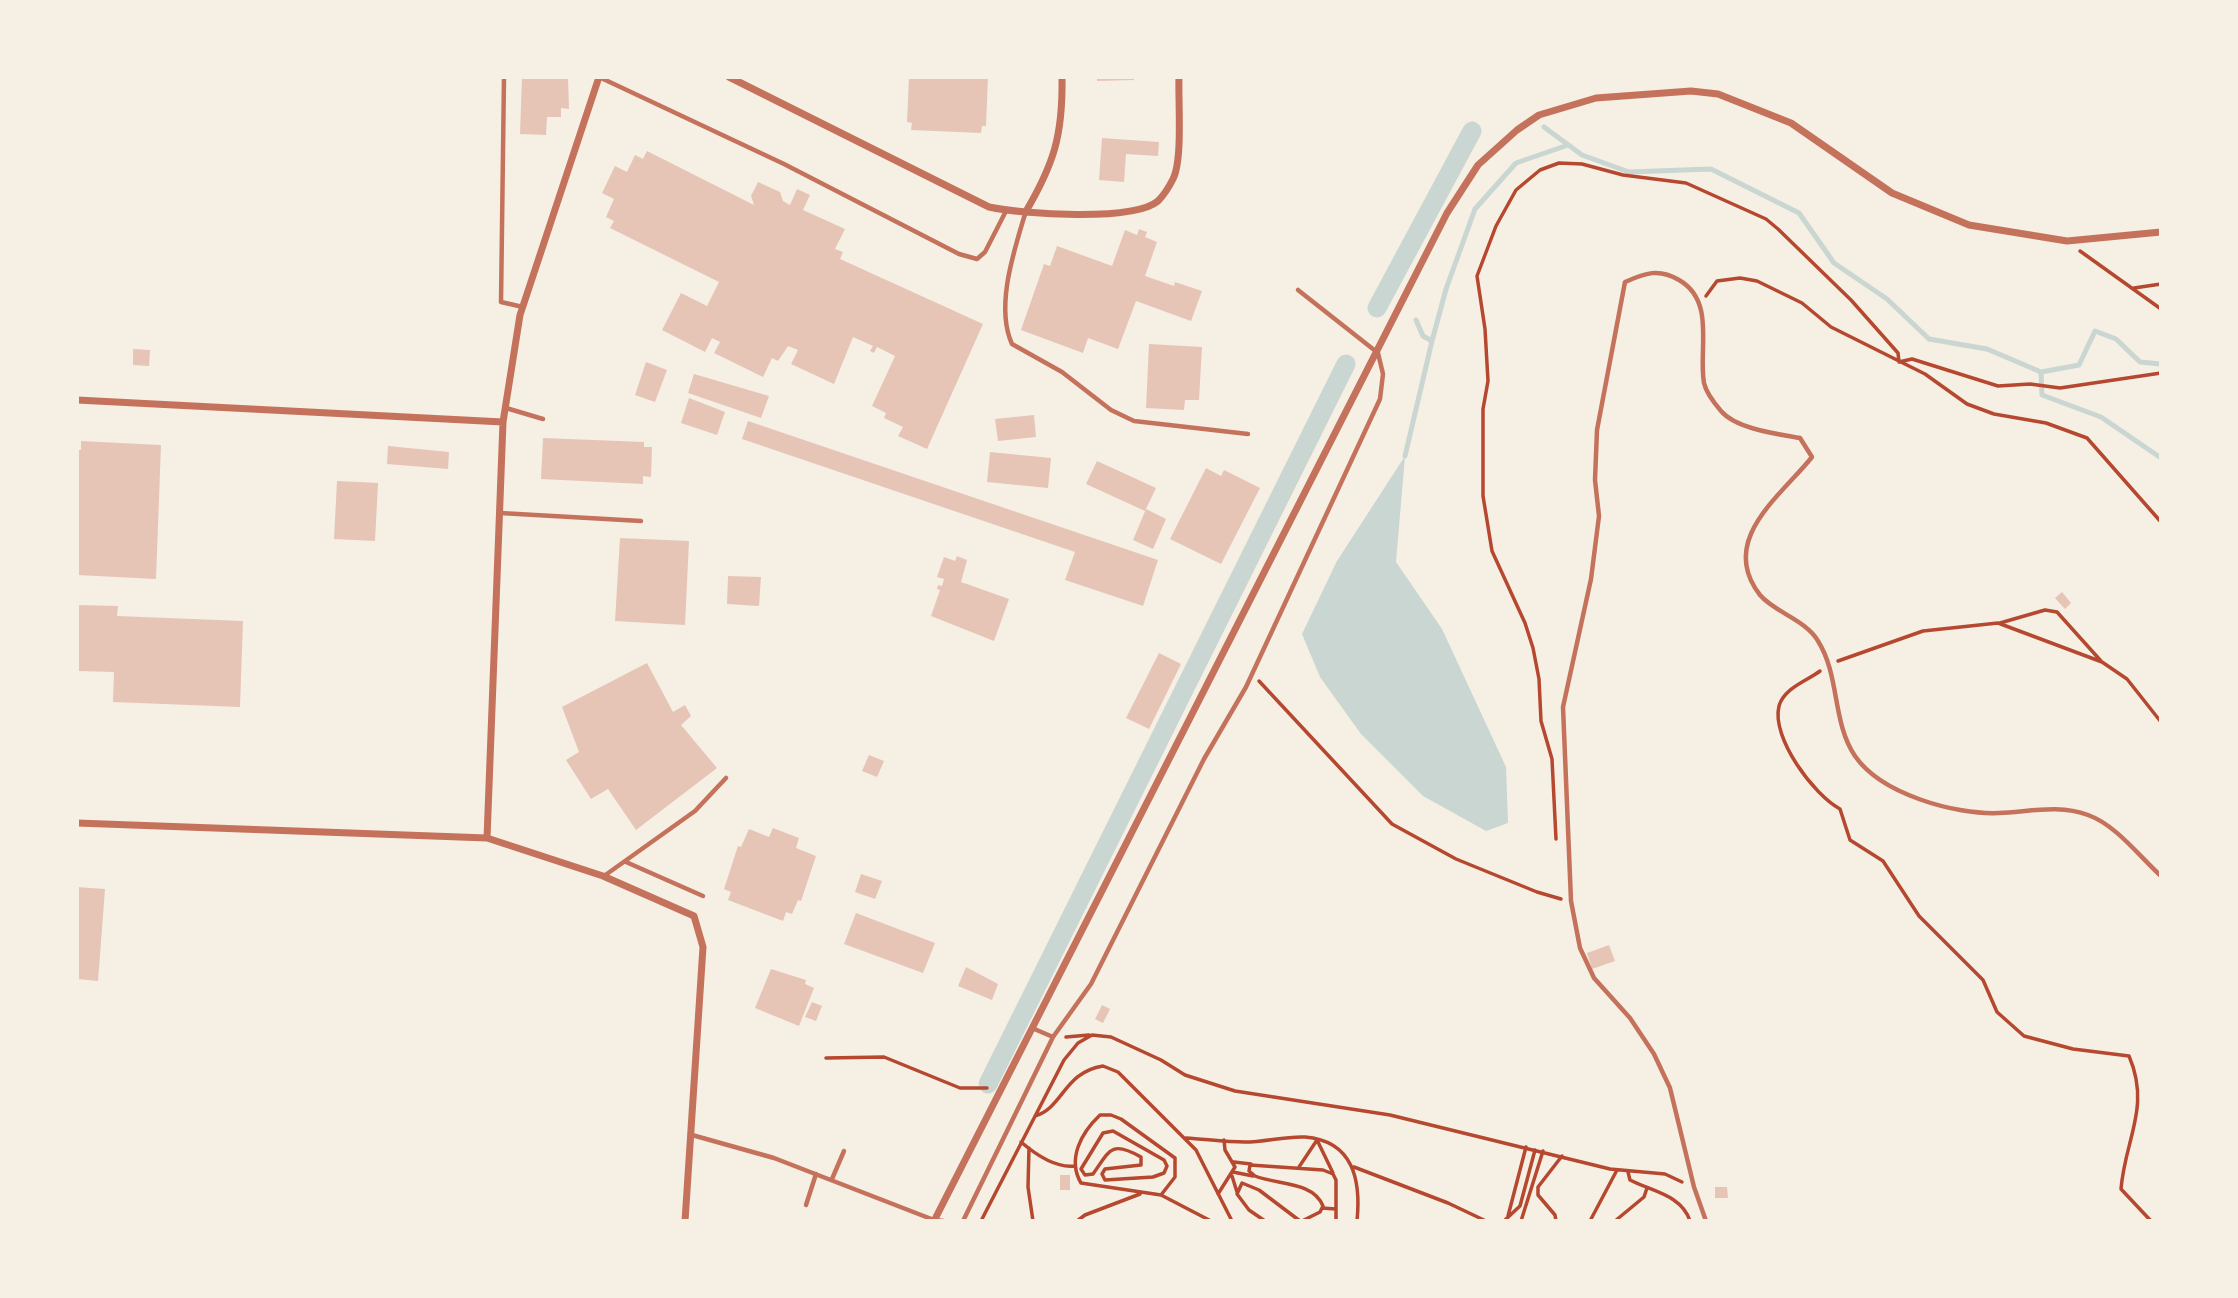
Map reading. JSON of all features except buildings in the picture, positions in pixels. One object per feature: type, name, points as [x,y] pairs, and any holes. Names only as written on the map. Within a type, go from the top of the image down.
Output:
[{"type":"street","points":[[487,838],[503,422],[523,307],[599,77]]},
{"type":"street","points":[[730,77],[989,207],[1025,213],[1083,214],[1138,210],[1158,201],[1173,178],[1178,162],[1179,77]]},
{"type":"street","points":[[1025,213],[1048,173],[1060,131],[1062,77]]},
{"type":"street","points":[[934,1221],[1447,213],[1478,165],[1517,130],[1539,115],[1597,98],[1665,90],[1718,94],[1791,123],[1892,193],[1969,225],[2067,241],[2161,232]]},
{"type":"street","points":[[77,400],[503,422]]},
{"type":"street","points":[[77,822],[487,838],[603,876],[694,916],[703,947],[685,1221]]},
{"type":"lane","points":[[504,77],[502,302],[523,307]]},
{"type":"lane","points":[[599,77],[784,164],[960,254],[976,259],[985,252],[1006,211]]},
{"type":"lane","points":[[1025,213],[1007,294],[1005,321],[1012,344],[1062,372],[1111,410],[1134,421],[1248,434]]},
{"type":"lane","points":[[1706,1221],[1694,1187],[1670,1088],[1654,1054],[1630,1018],[1594,978],[1580,948],[1571,901],[1563,707],[1591,579],[1599,516],[1595,480],[1597,430],[1625,282],[1646,272],[1667,272],[1686,284],[1700,304],[1705,387],[1723,414],[1756,430],[1800,439],[1812,457],[1769,502],[1751,530],[1747,566],[1761,596],[1818,639],[1829,664],[1840,719],[1856,757],[1885,782],[1915,797],[1973,812],[2044,809],[2090,815],[2161,876]]},
{"type":"lane","points":[[963,1221],[1053,1037],[1091,984],[1204,760],[1252,674],[1380,399],[1383,374],[1378,353],[1298,290]]},
{"type":"lane","points":[[506,408],[543,419]]},
{"type":"lane","points":[[500,513],[641,521]]},
{"type":"lane","points":[[603,876],[695,811],[726,778]]},
{"type":"lane","points":[[625,862],[703,896]]},
{"type":"lane","points":[[1031,1028],[1053,1037]]},
{"type":"lane","points":[[691,1135],[816,1174],[934,1221],[944,1221]]},
{"type":"lane","points":[[832,1180],[844,1151]]},
{"type":"lane","points":[[806,1205],[816,1174]]},
{"type":"path","points":[[2067,241],[2161,309]]},
{"type":"path","points":[[1700,304],[1717,281],[1740,278],[1757,281],[1802,303],[1831,327],[1925,373],[1967,404],[1994,414],[2046,423],[2087,438],[2161,522]]},
{"type":"path","points":[[2132,288],[2161,284]]},
{"type":"path","points":[[1899,362],[1912,359],[1925,362],[1998,386],[2030,384],[2060,388],[2161,373]]},
{"type":"path","points":[[2102,662],[2057,612],[2045,610],[1997,623],[1923,631],[1829,664],[1789,691],[1779,706],[1781,728],[1804,775],[1825,801],[1840,809],[1850,840],[1883,862],[1919,916],[1983,980],[1997,1012],[2024,1036],[2073,1049],[2129,1056],[2139,1080],[2138,1113],[2122,1172],[2121,1189],[2151,1221]]},
{"type":"path","points":[[1997,623],[2102,662],[2127,678],[2161,722]]},
{"type":"path","points":[[1252,674],[1271,691],[1392,824],[1456,859],[1536,892],[1571,901]]},
{"type":"path","points":[[981,1221],[1063,1060],[1078,1043],[1092,1035]]},
{"type":"path","points":[[1053,1037],[1111,1037],[1185,1075],[1235,1091],[1390,1115],[1617,1170],[1665,1174],[1694,1187]]},
{"type":"path","points":[[826,1058],[884,1057],[960,1088],[987,1088]]},
{"type":"path","points":[[1035,1116],[1047,1112],[1080,1073],[1103,1066],[1118,1072],[1196,1150],[1232,1221]]},
{"type":"path","points":[[1161,1195],[1175,1177],[1175,1158],[1141,1132],[1111,1115],[1100,1115],[1090,1125],[1073,1158],[1082,1183],[1087,1186],[1161,1195],[1211,1221]]},
{"type":"path","points":[[1106,1132],[1136,1142],[1164,1160],[1167,1166],[1164,1173],[1153,1177],[1105,1180],[1102,1174],[1105,1169],[1141,1164],[1141,1157],[1120,1147],[1111,1149],[1089,1176],[1081,1169],[1083,1161],[1106,1132]]},
{"type":"path","points":[[1136,1142],[1141,1132]]},
{"type":"path","points":[[1185,1138],[1224,1140],[1306,1137],[1337,1149],[1352,1166],[1357,1177],[1360,1197],[1357,1221]]},
{"type":"path","points":[[1224,1140],[1225,1150],[1234,1162],[1233,1174],[1237,1194],[1249,1210],[1265,1221]]},
{"type":"path","points":[[1298,1167],[1317,1140]]},
{"type":"path","points":[[1317,1140],[1333,1174],[1336,1221]]},
{"type":"path","points":[[1021,1142],[1064,1167],[1074,1166]]},
{"type":"path","points":[[1505,1221],[1511,1211],[1526,1147]]},
{"type":"path","points":[[1029,1148],[1028,1187],[1033,1221]]},
{"type":"path","points":[[1505,1221],[1520,1206],[1535,1150]]},
{"type":"path","points":[[1521,1221],[1543,1151]]},
{"type":"path","points":[[1556,1221],[1555,1215],[1538,1195],[1538,1187],[1562,1156]]},
{"type":"path","points":[[1234,1162],[1298,1167],[1333,1174]]},
{"type":"path","points":[[1253,1164],[1249,1171],[1255,1176]]},
{"type":"path","points":[[1352,1166],[1448,1203],[1486,1221]]},
{"type":"path","points":[[1590,1221],[1617,1170]]},
{"type":"path","points":[[1628,1172],[1630,1180],[1679,1204],[1687,1212],[1690,1221]]},
{"type":"path","points":[[1218,1194],[1233,1174]]},
{"type":"path","points":[[1233,1174],[1255,1176],[1310,1191],[1318,1198],[1322,1208]]},
{"type":"path","points":[[1233,1174],[1298,1221],[1317,1214],[1322,1208]]},
{"type":"path","points":[[1237,1194],[1240,1185],[1247,1183]]},
{"type":"path","points":[[1615,1221],[1644,1197],[1647,1188]]},
{"type":"path","points":[[1077,1221],[1085,1215],[1142,1194]]},
{"type":"path","points":[[1322,1208],[1336,1209]]},
{"type":"path","points":[[1160,1221],[1171,1221]]},
{"type":"shaded area","points":[[1405,456],[1396,562],[1442,629],[1506,767],[1508,823],[1486,831],[1423,796],[1361,734],[1320,677],[1302,634],[1337,561]]},
{"type":"waterway","points":[[1544,127],[1582,155],[1629,172],[1711,169],[1799,213],[1834,263],[1887,299],[1929,339],[1987,349],[2041,372]]},
{"type":"waterway","points":[[1377,308],[1472,131]]},
{"type":"waterway","points":[[1432,341],[1446,289],[1475,209],[1516,163],[1568,145]]},
{"type":"waterway","points":[[1405,456],[1432,341],[1423,336],[1416,320]]},
{"type":"waterway","points":[[2041,372],[2079,365],[2095,331],[2116,339],[2140,362],[2161,364]]},
{"type":"waterway","points":[[988,1084],[1346,364]]},
{"type":"waterway","points":[[2041,372],[2042,395],[2101,417],[2161,458]]}]
